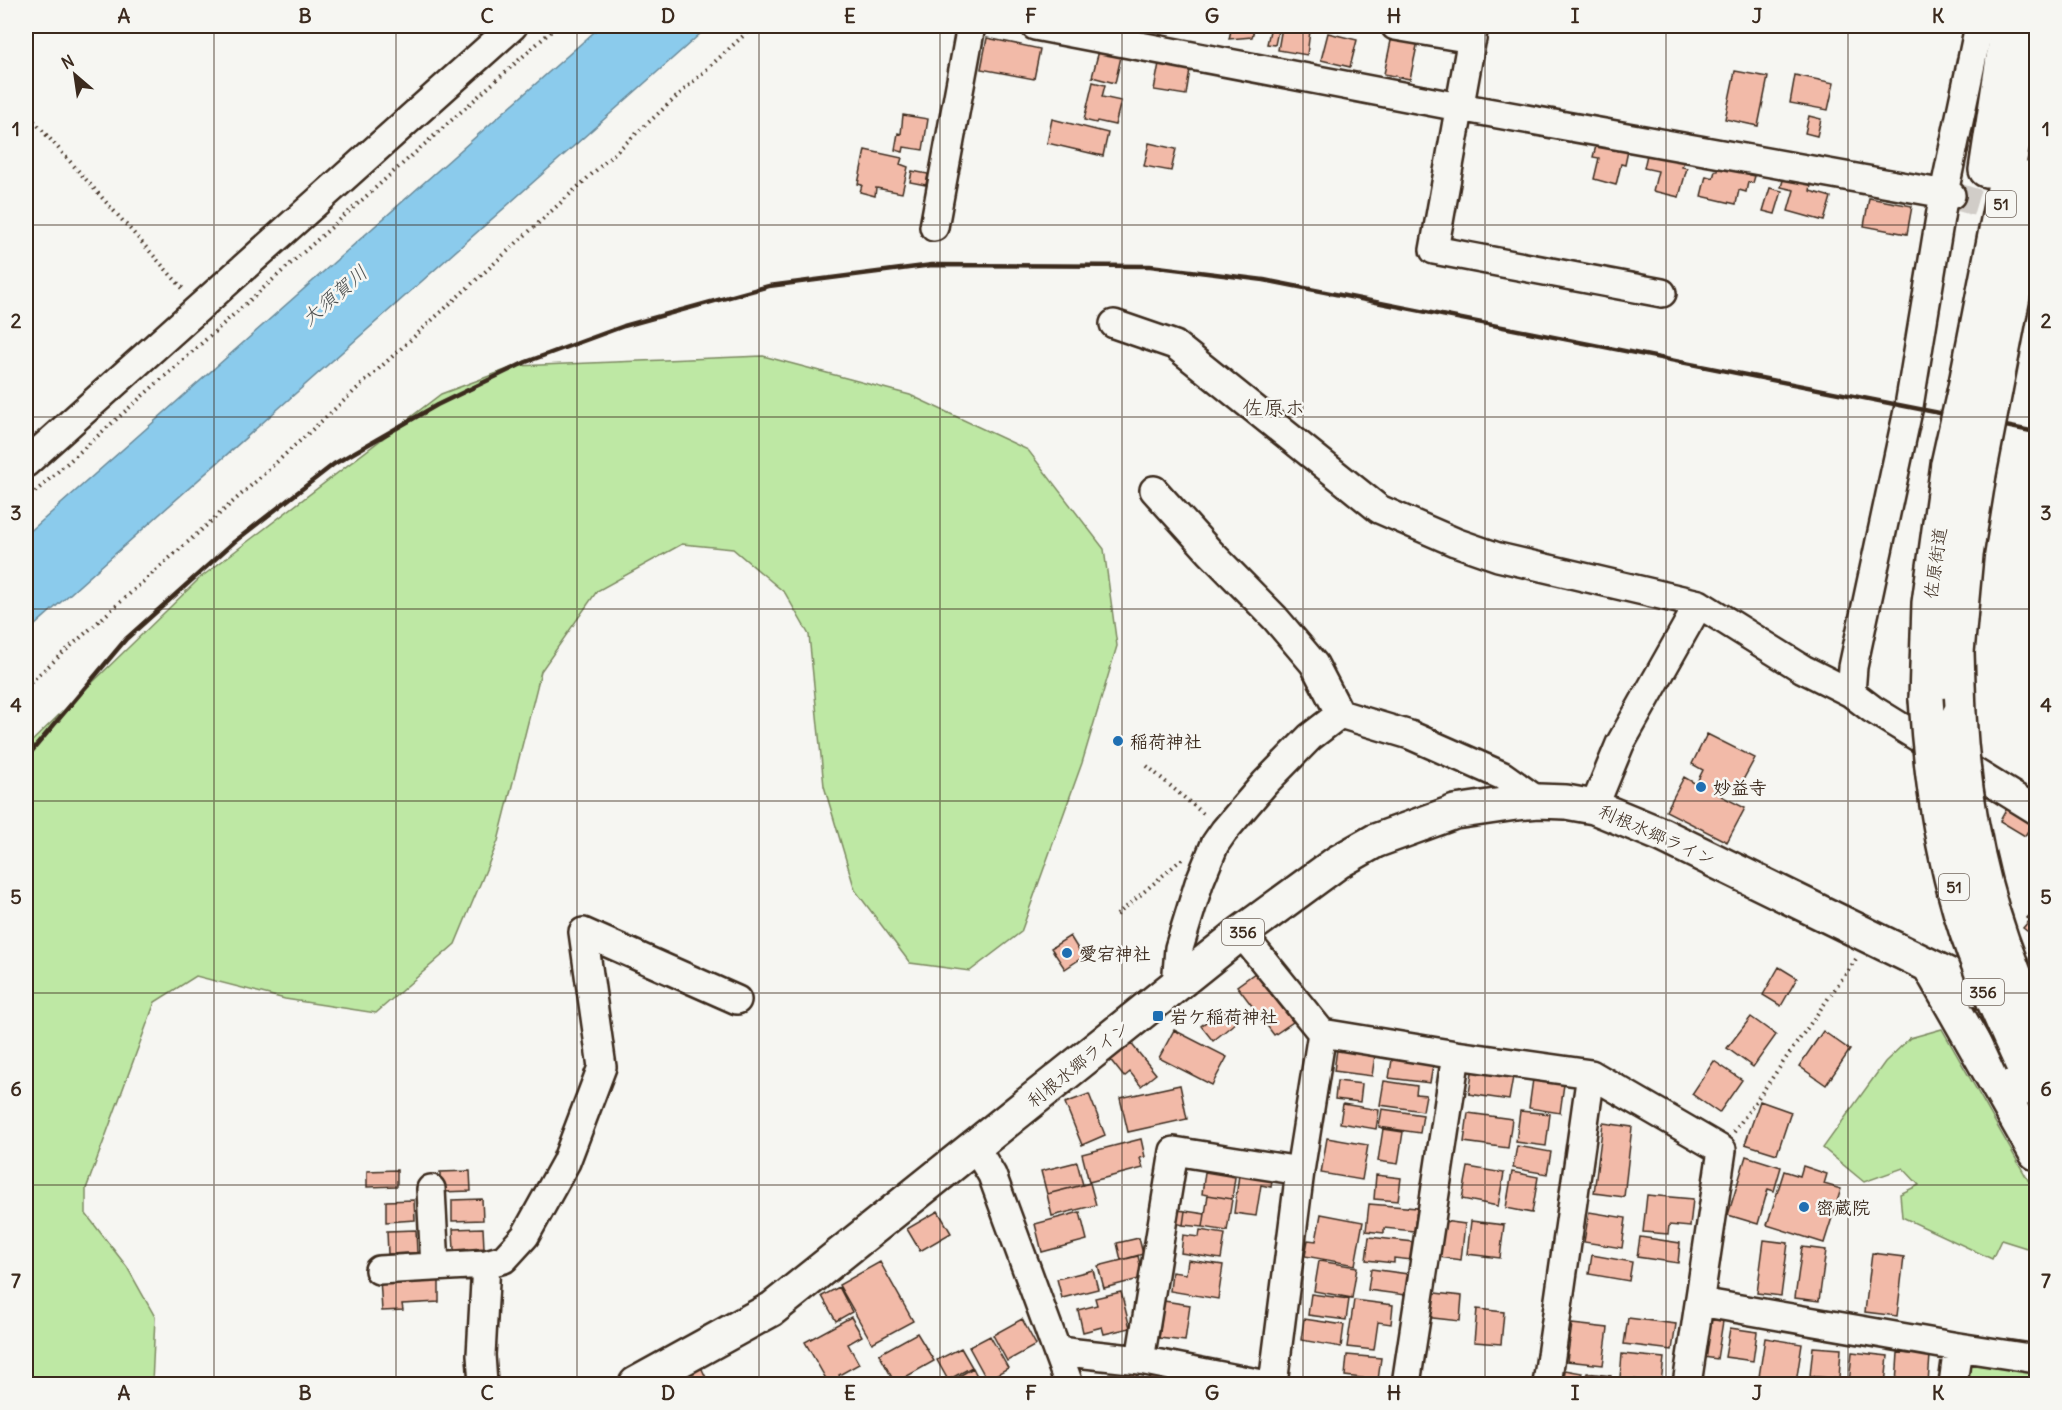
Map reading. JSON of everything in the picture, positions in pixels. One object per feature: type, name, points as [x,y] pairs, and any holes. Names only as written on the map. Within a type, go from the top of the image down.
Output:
[{"type":"highway","points":[[2003,273],[1985,180],[2008,26]]},
{"type":"highway","name":"佐原街道","points":[[2029,1077],[1976,956],[1955,895],[1939,822],[1929,759],[1926,699],[1929,603],[1964,469],[2003,273],[2036,26]]},
{"type":"highway","name":"佐原街道","points":[[2003,273],[2037,176]]},
{"type":"highway","points":[[2003,273],[2037,240]]},
{"type":"highway","name":"佐原街道","points":[[1964,469],[1966,555],[1957,652],[1962,770],[1972,830],[1986,889],[2005,949],[2037,1020]]},
{"type":"highway","name":"利根水郷ライン","points":[[636,1384],[772,1309],[1241,933],[1338,862],[1375,841],[1455,812],[1516,802],[1538,801],[1566,802],[1594,807],[1662,835],[2037,1020]]},
{"type":"highway","points":[[1930,967],[2037,1153]]},
{"type":"street","points":[[26,462],[513,26]]},
{"type":"street","points":[[934,227],[971,26]]},
{"type":"street","points":[[1035,26],[1460,107],[1947,194]]},
{"type":"street","points":[[1395,26],[1473,32],[1434,250],[1662,293]]},
{"type":"street","points":[[1851,693],[1853,668],[1909,406],[1979,26]]},
{"type":"street","points":[[1114,324],[1175,345],[1379,509],[1455,542],[1498,557],[1699,604],[1803,669],[1851,693],[1872,709],[2037,810]]},
{"type":"street","points":[[1154,490],[1210,552],[1275,618],[1314,664],[1340,714],[1420,740],[1503,776],[1538,801]]},
{"type":"street","points":[[1594,807],[1620,744],[1699,604]]},
{"type":"street","points":[[1176,986],[1179,948],[1199,883],[1220,837],[1265,783],[1302,745],[1340,714]]},
{"type":"street","points":[[379,1269],[486,1264],[504,1259],[525,1236],[566,1162],[602,1067],[584,932],[737,1000]]},
{"type":"street","points":[[1241,933],[1322,1033],[1591,1074],[1722,1150],[1687,1384]]},
{"type":"street","points":[[1273,1384],[1300,1171],[1322,1033]]},
{"type":"street","points":[[1406,1384],[1456,1055]]},
{"type":"street","points":[[1547,1384],[1591,1074]]},
{"type":"street","points":[[975,1147],[992,1175],[1069,1384]]},
{"type":"street","points":[[1140,1360],[1174,1151],[1300,1171]]},
{"type":"street","points":[[431,1189],[435,1267]]},
{"type":"street","points":[[483,1384],[481,1355],[486,1264]]},
{"type":"street","points":[[1700,1302],[2037,1359]]},
{"type":"street","points":[[1953,1384],[1958,1347]]},
{"type":"street","points":[[1058,1351],[1140,1360],[1262,1384]]},
{"type":"path","points":[[26,500],[556,26]]},
{"type":"path","points":[[26,686],[244,492],[754,26]]},
{"type":"path","points":[[26,112],[200,307]]},
{"type":"path","points":[[1117,915],[1185,857],[1220,837],[1147,766]]},
{"type":"path","points":[[1722,1150],[1871,937]]},
{"type":"green space","points":[[763,356],[910,395],[1028,450],[1104,549],[1117,646],[1082,763],[1021,932],[970,971],[910,963],[855,890],[824,786],[809,635],[785,593],[733,549],[682,544],[597,591],[541,671],[498,841],[455,944],[376,1013],[285,999],[196,976],[155,1002],[86,1189],[86,1214],[127,1267],[155,1317],[152,1384],[26,1384],[26,747],[200,578],[441,394],[516,366]]},
{"type":"green space","points":[[1942,1029],[2036,1194],[2036,1251],[2001,1240],[1992,1259],[1902,1217],[1900,1194],[1919,1185],[1903,1168],[1864,1182],[1823,1148],[1885,1062],[1910,1038]]},
{"type":"green space","points":[[1958,1347],[2036,1359],[2036,1384],[1953,1384]]},
{"type":"water","name":"大須賀川","points":[[601,26],[709,26],[26,633],[26,535]]},
{"type":"building","points":[[1232,26],[1255,26],[1252,37],[1229,39]]},
{"type":"building","points":[[1271,26],[1279,26],[1275,45],[1267,44]]},
{"type":"building","points":[[1282,27],[1310,31],[1307,55],[1278,50]]},
{"type":"building","points":[[1328,33],[1357,40],[1350,67],[1321,60]]},
{"type":"building","points":[[1392,36],[1418,41],[1410,79],[1384,74]]},
{"type":"building","points":[[987,38],[1040,49],[1034,79],[981,69]]},
{"type":"building","points":[[1100,47],[1122,53],[1115,83],[1092,77]]},
{"type":"building","points":[[1160,58],[1191,63],[1186,95],[1154,90]]},
{"type":"building","points":[[1735,71],[1768,77],[1758,126],[1725,119]]},
{"type":"building","points":[[1795,75],[1834,83],[1828,110],[1790,103]]},
{"type":"building","points":[[1093,82],[1105,85],[1102,97],[1121,101],[1115,125],[1084,120]]},
{"type":"building","points":[[903,115],[928,119],[923,150],[904,147],[903,152],[895,150],[898,133],[901,134]]},
{"type":"building","points":[[1809,116],[1821,119],[1817,136],[1805,133]]},
{"type":"building","points":[[1052,119],[1108,133],[1103,156],[1047,143]]},
{"type":"building","points":[[1598,139],[1629,146],[1625,165],[1621,164],[1616,185],[1594,179],[1599,158],[1593,157]]},
{"type":"building","points":[[1149,143],[1176,149],[1171,171],[1144,166]]},
{"type":"building","points":[[865,150],[902,158],[900,164],[908,167],[902,193],[876,188],[875,196],[860,192],[862,185],[858,184]]},
{"type":"building","points":[[1648,150],[1686,155],[1682,167],[1687,168],[1679,197],[1653,191],[1658,171],[1644,168]]},
{"type":"building","points":[[1720,164],[1751,171],[1750,175],[1755,176],[1753,183],[1748,182],[1746,192],[1739,190],[1736,204],[1701,196],[1706,176],[1713,178]]},
{"type":"building","points":[[912,171],[928,174],[926,185],[910,182]]},
{"type":"building","points":[[1784,177],[1811,185],[1810,191],[1831,197],[1824,221],[1788,211],[1794,190],[1781,187]]},
{"type":"building","points":[[1770,188],[1782,191],[1775,214],[1763,211]]},
{"type":"building","points":[[1869,198],[1912,206],[1907,234],[1864,226]]},
{"type":"building","name":"妙益寺","points":[[1707,734],[1755,758],[1738,789],[1726,783],[1719,795],[1745,808],[1727,842],[1666,811],[1684,777],[1696,784],[1703,770],[1692,764]]},
{"type":"building","points":[[2012,799],[2036,817],[2025,836],[2000,821]]},
{"type":"building","points":[[2036,911],[2036,938],[2023,928],[2030,920],[2027,918]]},
{"type":"building","name":"愛宕神社","points":[[1070,936],[1083,957],[1065,969],[1051,948]]},
{"type":"building","points":[[1779,967],[1797,978],[1781,1006],[1763,995]]},
{"type":"building","points":[[1255,973],[1293,1022],[1274,1035],[1237,986]]},
{"type":"building","points":[[1223,1009],[1235,1023],[1213,1041],[1201,1026]]},
{"type":"building","points":[[1751,1017],[1776,1035],[1753,1067],[1727,1048]]},
{"type":"building","points":[[1174,1030],[1227,1057],[1212,1085],[1159,1058]]},
{"type":"building","points":[[1823,1031],[1850,1050],[1826,1085],[1799,1066]]},
{"type":"building","points":[[1129,1041],[1156,1074],[1141,1086],[1130,1072],[1124,1077],[1109,1058]]},
{"type":"building","points":[[1338,1042],[1376,1048],[1372,1076],[1334,1071]]},
{"type":"building","points":[[1393,1054],[1434,1060],[1430,1083],[1389,1078]]},
{"type":"building","points":[[1714,1061],[1742,1080],[1719,1113],[1692,1094]]},
{"type":"building","points":[[1473,1065],[1514,1071],[1509,1100],[1469,1094]]},
{"type":"building","points":[[1534,1072],[1565,1077],[1560,1113],[1529,1108]]},
{"type":"building","points":[[1337,1081],[1362,1084],[1360,1102],[1335,1099]]},
{"type":"building","points":[[1384,1081],[1417,1086],[1416,1094],[1426,1095],[1423,1111],[1380,1105]]},
{"type":"building","points":[[1180,1085],[1187,1119],[1128,1132],[1120,1098]]},
{"type":"building","points":[[1089,1094],[1105,1135],[1082,1145],[1065,1103]]},
{"type":"building","points":[[1760,1101],[1791,1112],[1777,1154],[1745,1144]]},
{"type":"building","points":[[1343,1104],[1379,1110],[1376,1129],[1340,1123]]},
{"type":"building","points":[[1382,1109],[1423,1115],[1420,1133],[1379,1127]]},
{"type":"building","points":[[1520,1111],[1550,1114],[1546,1146],[1516,1142]]},
{"type":"building","points":[[1468,1113],[1512,1119],[1508,1148],[1464,1142]]},
{"type":"building","points":[[1603,1123],[1632,1127],[1624,1197],[1594,1193]]},
{"type":"building","points":[[1383,1129],[1403,1132],[1398,1164],[1378,1161]]},
{"type":"building","points":[[1327,1138],[1368,1145],[1362,1180],[1321,1173]]},
{"type":"building","points":[[1141,1139],[1145,1157],[1140,1158],[1143,1168],[1089,1182],[1082,1154]]},
{"type":"building","points":[[1517,1146],[1551,1152],[1547,1174],[1513,1168]]},
{"type":"building","points":[[1746,1156],[1781,1167],[1774,1191],[1768,1189],[1758,1224],[1728,1215]]},
{"type":"building","points":[[1077,1162],[1083,1185],[1047,1194],[1041,1171]]},
{"type":"building","name":"密蔵院","points":[[1803,1166],[1827,1174],[1824,1184],[1841,1189],[1824,1243],[1767,1225],[1784,1171],[1800,1176]]},
{"type":"building","points":[[1240,1167],[1274,1172],[1271,1187],[1261,1185],[1256,1216],[1234,1213]]},
{"type":"building","points":[[1468,1167],[1504,1173],[1498,1206],[1462,1199]]},
{"type":"building","points":[[397,1170],[397,1186],[367,1187],[367,1171]]},
{"type":"building","points":[[470,1171],[471,1191],[440,1192],[440,1172]]},
{"type":"building","points":[[1205,1172],[1235,1177],[1232,1199],[1202,1194]]},
{"type":"building","points":[[1512,1172],[1538,1177],[1532,1213],[1506,1208]]},
{"type":"building","points":[[1376,1175],[1401,1178],[1398,1201],[1374,1199]]},
{"type":"building","points":[[1090,1183],[1096,1205],[1052,1216],[1047,1194]]},
{"type":"building","points":[[1208,1195],[1232,1199],[1227,1231],[1203,1227]]},
{"type":"building","points":[[1647,1195],[1693,1199],[1690,1227],[1669,1225],[1668,1234],[1643,1232]]},
{"type":"building","points":[[482,1199],[483,1220],[452,1221],[452,1200]]},
{"type":"building","points":[[414,1200],[415,1220],[386,1222],[386,1201]]},
{"type":"building","points":[[1369,1204],[1417,1208],[1414,1231],[1384,1228],[1384,1233],[1366,1231]]},
{"type":"building","points":[[1177,1210],[1185,1211],[1183,1225],[1175,1223]]},
{"type":"building","points":[[938,1211],[951,1233],[920,1251],[907,1229]]},
{"type":"building","points":[[1185,1211],[1205,1214],[1203,1227],[1183,1225]]},
{"type":"building","points":[[1080,1212],[1087,1240],[1042,1252],[1035,1224]]},
{"type":"building","points":[[1589,1212],[1626,1218],[1622,1248],[1584,1242]]},
{"type":"building","points":[[1321,1214],[1363,1222],[1355,1265],[1305,1256],[1308,1240],[1316,1241]]},
{"type":"building","points":[[1443,1221],[1465,1224],[1461,1260],[1439,1257]]},
{"type":"building","points":[[1471,1221],[1504,1225],[1500,1258],[1467,1254]]},
{"type":"building","points":[[483,1228],[484,1248],[454,1250],[453,1229]]},
{"type":"building","points":[[416,1230],[417,1253],[388,1254],[387,1231]]},
{"type":"building","points":[[1200,1230],[1225,1234],[1221,1259],[1181,1253],[1183,1235],[1199,1237]]},
{"type":"building","points":[[1369,1237],[1414,1242],[1412,1260],[1394,1258],[1394,1263],[1366,1260]]},
{"type":"building","points":[[1640,1237],[1680,1243],[1678,1263],[1637,1257]]},
{"type":"building","points":[[1139,1238],[1143,1254],[1121,1260],[1117,1243]]},
{"type":"building","points":[[1764,1240],[1788,1243],[1781,1296],[1757,1293]]},
{"type":"building","points":[[1802,1247],[1826,1250],[1819,1301],[1795,1298]]},
{"type":"building","points":[[1872,1253],[1904,1257],[1897,1316],[1865,1312]]},
{"type":"building","points":[[1592,1255],[1632,1262],[1629,1281],[1589,1274]]},
{"type":"building","points":[[1138,1256],[1143,1278],[1104,1288],[1098,1266]]},
{"type":"building","points":[[1188,1260],[1223,1265],[1218,1299],[1170,1291],[1172,1272],[1186,1274]]},
{"type":"building","points":[[1319,1261],[1357,1267],[1352,1298],[1314,1291]]},
{"type":"building","points":[[880,1262],[913,1321],[872,1343],[839,1285]]},
{"type":"building","points":[[1371,1269],[1408,1274],[1405,1295],[1368,1290]]},
{"type":"building","points":[[1093,1270],[1098,1289],[1062,1298],[1057,1279]]},
{"type":"building","points":[[380,1278],[439,1280],[439,1302],[402,1304],[403,1310],[382,1311]]},
{"type":"building","points":[[2036,1280],[2036,1319],[2030,1318]]},
{"type":"building","points":[[839,1287],[852,1312],[836,1321],[822,1296]]},
{"type":"building","points":[[1121,1292],[1130,1328],[1104,1334],[1102,1327],[1083,1332],[1078,1310],[1097,1305],[1095,1298]]},
{"type":"building","points":[[1426,1292],[1462,1296],[1460,1321],[1424,1317]]},
{"type":"building","points":[[1311,1294],[1349,1299],[1346,1320],[1308,1315]]},
{"type":"building","points":[[1354,1300],[1393,1305],[1391,1324],[1378,1322],[1374,1350],[1347,1347]]},
{"type":"building","points":[[1164,1301],[1190,1305],[1185,1341],[1159,1338]]},
{"type":"building","points":[[1477,1309],[1504,1312],[1501,1344],[1474,1342]]},
{"type":"building","points":[[851,1317],[862,1336],[848,1344],[859,1364],[839,1375],[843,1383],[829,1384],[805,1342]]},
{"type":"building","points":[[1703,1317],[1723,1321],[1717,1359],[1697,1356]]},
{"type":"building","points":[[1628,1318],[1676,1324],[1672,1350],[1624,1344]]},
{"type":"building","points":[[1022,1319],[1036,1345],[1007,1361],[993,1335]]},
{"type":"building","points":[[1304,1319],[1344,1325],[1341,1347],[1301,1340]]},
{"type":"building","points":[[1572,1324],[1608,1328],[1603,1365],[1567,1361]]},
{"type":"building","points":[[1730,1328],[1757,1332],[1753,1361],[1725,1357]]},
{"type":"building","points":[[917,1333],[934,1361],[895,1383],[879,1354]]},
{"type":"building","points":[[990,1336],[1008,1368],[987,1380],[969,1347]]},
{"type":"building","points":[[1765,1338],[1802,1344],[1796,1383],[1759,1377]]},
{"type":"building","points":[[1813,1347],[1841,1349],[1839,1379],[1810,1376]]},
{"type":"building","points":[[961,1348],[972,1367],[948,1380],[937,1360]]},
{"type":"building","points":[[1852,1352],[1888,1356],[1885,1384],[1849,1384]]},
{"type":"building","points":[[1898,1353],[1930,1355],[1928,1384],[1896,1384]]},
{"type":"building","points":[[1622,1354],[1664,1358],[1661,1382],[1620,1378]]},
{"type":"building","points":[[1347,1355],[1381,1358],[1378,1380],[1345,1376]]},
{"type":"building","points":[[701,1367],[709,1384],[661,1384]]},
{"type":"building","points":[[973,1368],[980,1382],[950,1384],[949,1382]]},
{"type":"building","points":[[1565,1370],[1582,1373],[1580,1384],[1564,1384]]},
{"type":"building","points":[[1135,1372],[1140,1384],[1099,1384]]},
{"type":"building","points":[[1587,1373],[1611,1376],[1610,1384],[1585,1384]]},
{"type":"building","points":[[1150,1378],[1178,1378],[1178,1384],[1150,1384]]},
{"type":"tunnel","points":[[1951,195],[2019,215]]},
{"type":"railway","points":[[26,758],[126,639],[234,542],[334,464],[437,405],[526,362],[624,326],[769,286],[932,265],[1150,266],[1264,280],[2036,432]]},
{"type":"place","name":"稲荷神社","points":[[1118,741]]},
{"type":"place","name":"妙益寺","points":[[1701,787]]},
{"type":"place","name":"愛宕神社","points":[[1067,953]]},
{"type":"place","name":"岩ケ稲荷神社","points":[[1158,1016]]},
{"type":"place","name":"密蔵院","points":[[1804,1207]]},
{"type":"district","name":"佐原ホ","points":[[1274,407]]}]
